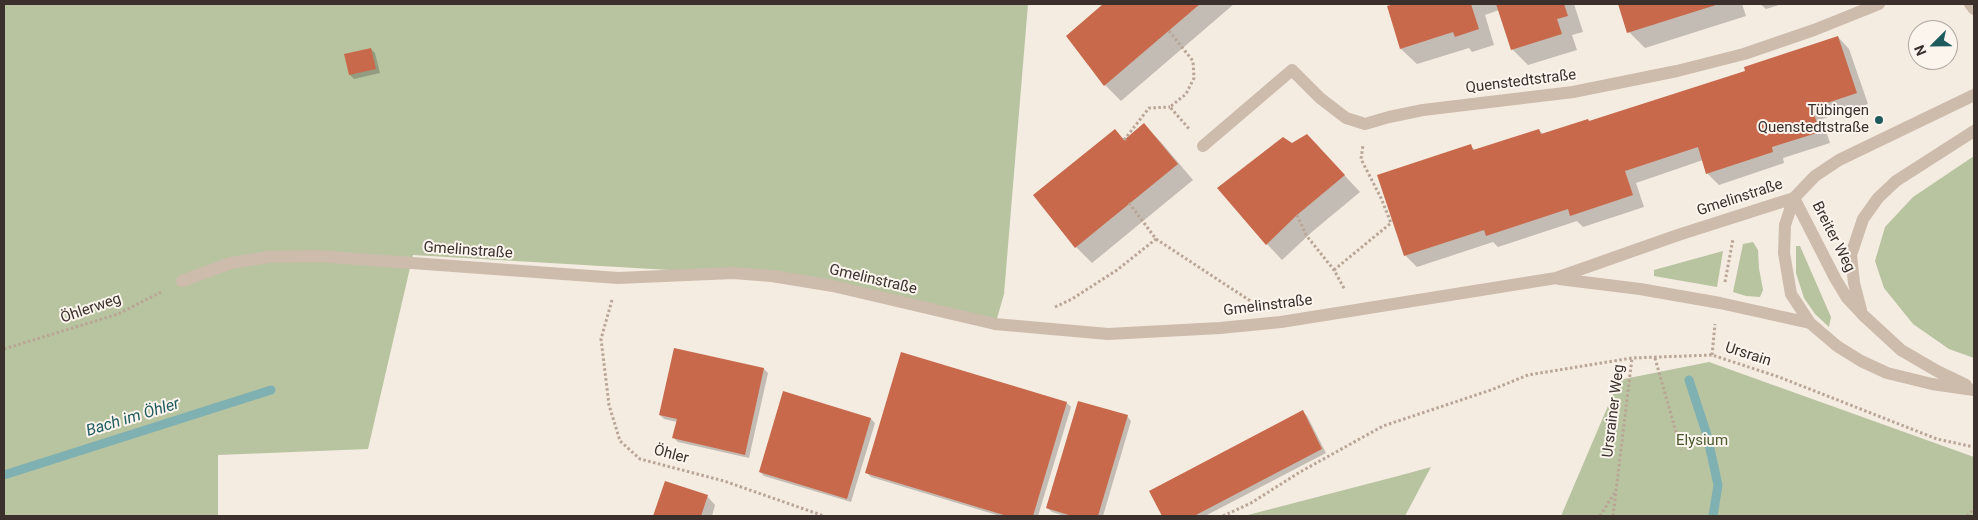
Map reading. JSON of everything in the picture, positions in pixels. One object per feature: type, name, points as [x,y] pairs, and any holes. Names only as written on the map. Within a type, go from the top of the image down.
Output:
[{"type":"street","name":"Quenstedtstraße","points":[[1203,146],[1292,70],[1320,98],[1346,118],[1365,124],[1423,110],[1573,92],[1677,71],[1744,54],[1814,30],[1879,4]]},
{"type":"street","points":[[1970,4],[1974,9]]},
{"type":"street","name":"Gmelinstraße","points":[[182,281],[230,263],[269,257],[316,256],[618,278],[733,273],[772,276],[833,286],[995,324],[1108,334],[1220,328],[1282,322],[1556,278],[1678,235],[1794,198],[1815,176],[1840,160],[1974,94]]},
{"type":"street","points":[[1863,315],[1854,283],[1851,255],[1863,219],[1878,198],[1896,180],[1974,131]]},
{"type":"street","name":"Breiter Weg","points":[[1794,198],[1835,278],[1848,298],[1863,315],[1900,350],[1974,390]]},
{"type":"street","name":"Breiter Weg","points":[[1794,198],[1785,225],[1784,253],[1791,294],[1810,323],[1837,346],[1861,361],[1887,373],[1932,384],[1974,390]]},
{"type":"street","name":"Gmelinstraße","points":[[1556,278],[1640,288],[1810,323]]},
{"type":"path","points":[[1124,140],[1149,108],[1170,107],[1186,94],[1194,78],[1192,60],[1169,31]]},
{"type":"path","points":[[1170,107],[1203,146]]},
{"type":"path","points":[[1297,215],[1306,235],[1334,270],[1391,223],[1381,198],[1361,159]]},
{"type":"path","points":[[1129,204],[1156,239],[1282,322]]},
{"type":"path","points":[[1016,326],[1072,299],[1118,270],[1156,239]]},
{"type":"path","points":[[1724,290],[1732,248]]},
{"type":"path","name":"Öhler","points":[[618,278],[601,339],[610,405],[620,441],[640,458],[724,481],[824,516]]},
{"type":"path","name":"Öhlerweg","points":[[4,349],[118,314],[182,281]]},
{"type":"path","name":"Ursrain","points":[[1715,324],[1712,355],[1778,377],[1937,439],[1974,447]]},
{"type":"path","name":"Ursrainer Weg","points":[[1612,516],[1632,358],[1712,355]]},
{"type":"path","points":[[1223,516],[1252,503],[1300,472],[1383,426],[1491,390],[1528,375],[1632,358]]},
{"type":"path","points":[[1655,358],[1681,450]]},
{"type":"path","points":[[1600,516],[1616,489]]},
{"type":"path","points":[[1967,516],[1974,509]]},
{"type":"green space","points":[[4,4],[1028,4],[1004,294],[996,322],[772,276],[413,255],[368,449],[218,455],[218,516],[4,516]]},
{"type":"green space","points":[[1974,156],[1974,358],[1949,349],[1913,324],[1884,288],[1875,261],[1885,227],[1913,197]]},
{"type":"green space","points":[[1753,242],[1758,250],[1763,290],[1760,297],[1746,296],[1733,292],[1743,244]]},
{"type":"green space","points":[[1796,246],[1800,246],[1831,317],[1829,327],[1815,314],[1804,298],[1796,273]]},
{"type":"green space","points":[[1723,251],[1717,287],[1654,276],[1654,270]]},
{"type":"green space","name":"Elysium","points":[[1709,362],[1974,457],[1974,516],[1561,516],[1619,380]]},
{"type":"green space","points":[[1431,467],[1405,516],[1244,516],[1398,476]]},
{"type":"building","points":[[1103,4],[1200,4],[1104,86],[1066,36]]},
{"type":"building","points":[[1394,4],[1471,4],[1479,29],[1455,37],[1453,32],[1400,49],[1387,6]]},
{"type":"building","points":[[1496,4],[1564,4],[1568,16],[1557,19],[1562,34],[1511,50]]},
{"type":"building","points":[[1618,4],[1719,4],[1627,33]]},
{"type":"building","points":[[1838,36],[1857,93],[1812,108],[1820,132],[1772,147],[1773,152],[1706,174],[1698,147],[1625,171],[1633,195],[1570,216],[1568,209],[1486,236],[1484,230],[1404,256],[1377,175],[1471,144],[1473,150],[1539,129],[1541,134],[1588,119],[1589,121],[1745,71],[1744,67]]},
{"type":"building","points":[[371,48],[376,69],[349,75],[344,54]]},
{"type":"building","points":[[1144,123],[1178,164],[1075,248],[1033,195],[1115,129],[1124,140]]},
{"type":"building","points":[[1307,134],[1345,175],[1297,215],[1266,245],[1217,188],[1283,137],[1292,143]]},
{"type":"building","points":[[674,348],[764,368],[745,455],[672,438],[677,419],[659,415]]},
{"type":"building","points":[[901,352],[1067,402],[1033,516],[1007,516],[865,473]]},
{"type":"building","points":[[783,391],[871,418],[847,499],[759,472]]},
{"type":"building","points":[[1078,401],[1128,415],[1098,516],[1072,516],[1046,508]]},
{"type":"building","points":[[1303,410],[1322,449],[1194,516],[1162,516],[1149,491]]},
{"type":"building","points":[[665,481],[708,495],[701,516],[653,516]]},
{"type":"waterway","points":[[1689,380],[1707,435],[1718,485],[1713,516]]},
{"type":"waterway","name":"Bach im Öhler","points":[[4,475],[271,390]]},
{"type":"place","name":"Tübingen Quenstedtstraße","points":[[1879,120]]}]
